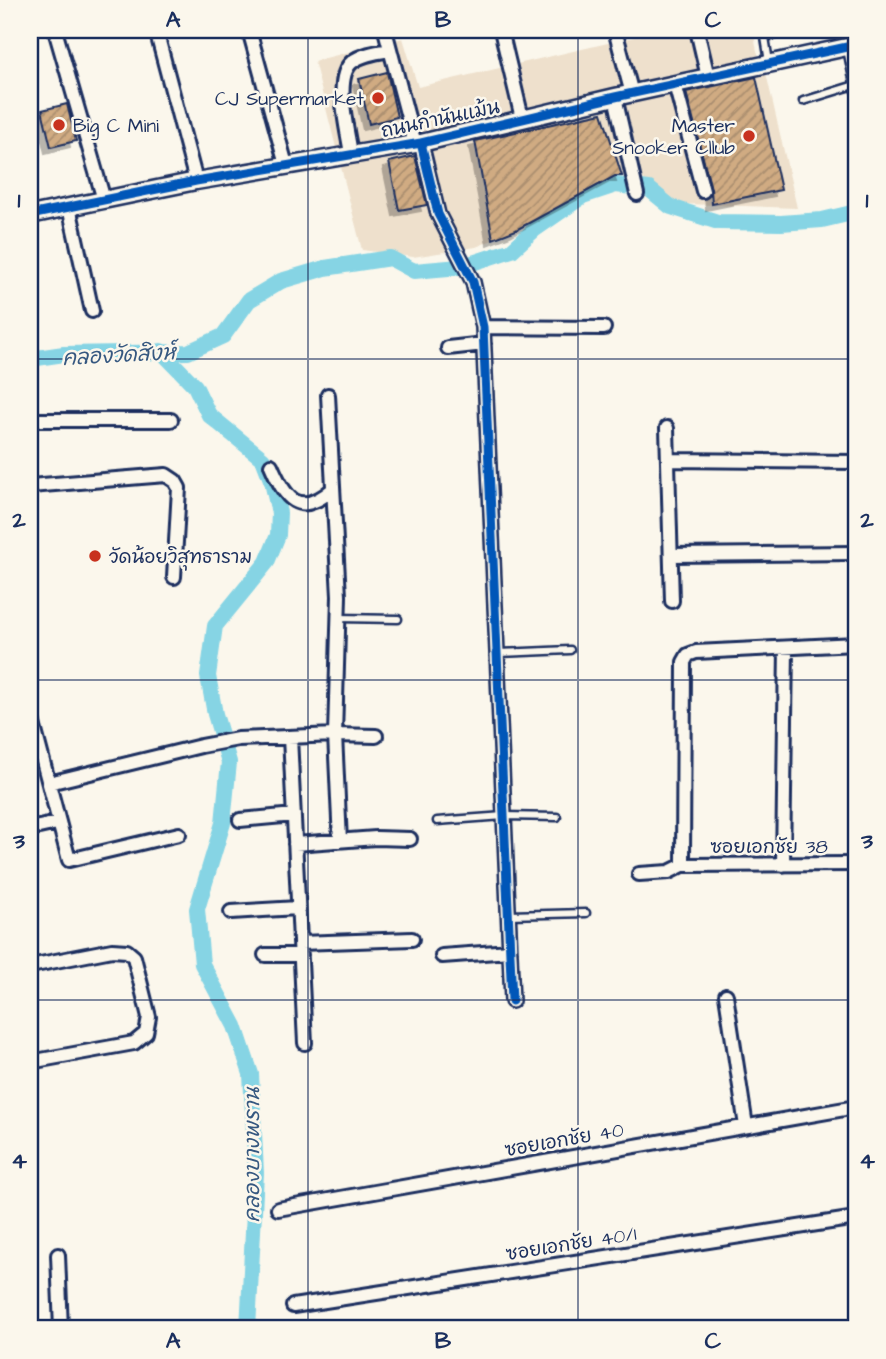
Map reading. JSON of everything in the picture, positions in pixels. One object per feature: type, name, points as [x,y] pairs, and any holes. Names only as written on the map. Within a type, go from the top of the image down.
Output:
[{"type":"street","points":[[55,30],[104,200]]},
{"type":"street","points":[[156,30],[196,181]]},
{"type":"street","points":[[249,30],[286,165]]},
{"type":"street","points":[[385,30],[439,214],[473,282],[483,327],[512,1001]]},
{"type":"street","points":[[501,30],[522,118]]},
{"type":"street","points":[[615,30],[632,94]]},
{"type":"street","points":[[697,30],[708,77]]},
{"type":"street","name":"ถนนกำนันแม้น","points":[[30,215],[196,181],[418,143],[852,46]]},
{"type":"street","points":[[351,154],[342,91],[344,75],[352,62],[390,50]]},
{"type":"street","points":[[675,84],[703,191]]},
{"type":"street","points":[[615,97],[637,194]]},
{"type":"street","points":[[69,208],[92,311]]},
{"type":"street","points":[[483,327],[604,328]]},
{"type":"street","points":[[448,348],[484,344]]},
{"type":"street","points":[[328,395],[338,618],[335,735],[340,841]]},
{"type":"street","points":[[30,420],[171,420]]},
{"type":"street","points":[[667,428],[672,601]]},
{"type":"street","points":[[669,460],[856,462]]},
{"type":"street","points":[[271,465],[286,496],[296,502],[320,500],[333,489]]},
{"type":"street","points":[[30,486],[166,475],[175,481],[179,488],[174,577]]},
{"type":"street","points":[[671,555],[856,553]]},
{"type":"street","points":[[683,865],[684,662],[688,655],[696,652],[856,645]]},
{"type":"street","points":[[783,865],[786,648]]},
{"type":"street","points":[[30,712],[69,860],[179,834]]},
{"type":"street","points":[[49,783],[238,739],[376,736]]},
{"type":"street","points":[[290,737],[306,1042]]},
{"type":"street","points":[[240,820],[293,815]]},
{"type":"street","points":[[30,829],[57,822]]},
{"type":"street","points":[[295,844],[410,839]]},
{"type":"street","name":"ซอยเอกชัย 38","points":[[639,874],[669,872],[683,865],[856,864]]},
{"type":"street","points":[[231,912],[298,908]]},
{"type":"street","points":[[265,955],[300,949],[412,939]]},
{"type":"street","points":[[30,966],[112,950],[127,951],[134,957],[149,1017],[146,1033],[134,1043],[30,1062]]},
{"type":"street","points":[[442,956],[510,951]]},
{"type":"street","points":[[726,995],[746,1126]]},
{"type":"street","name":"ซอยเอกชัย 40","points":[[278,1209],[856,1107]]},
{"type":"street","name":"ซอยเอกชัย 40/1","points":[[293,1306],[856,1218]]},
{"type":"street","points":[[58,1255],[61,1329]]},
{"type":"lane","points":[[769,64],[764,34],[798,30]]},
{"type":"lane","points":[[852,46],[856,93]]},
{"type":"lane","points":[[803,101],[855,85]]},
{"type":"lane","points":[[338,618],[398,619]]},
{"type":"lane","points":[[498,653],[570,650]]},
{"type":"lane","points":[[437,821],[504,816],[557,817]]},
{"type":"lane","points":[[509,915],[586,913]]},
{"type":"shaded area","points":[[664,30],[753,30],[757,51],[766,73],[797,208],[656,203],[642,176],[615,176],[516,230],[476,247],[413,257],[362,250],[314,61],[403,38],[418,87]]},
{"type":"building","name":"CJ Supermarket","points":[[387,72],[397,117],[369,124],[359,79]]},
{"type":"building","points":[[756,77],[781,190],[712,204],[711,189],[686,92]]},
{"type":"building","name":"Big C Mini","points":[[67,104],[76,141],[51,147],[42,110]]},
{"type":"building","points":[[602,113],[622,176],[615,176],[516,230],[493,239],[475,141]]},
{"type":"building","points":[[415,156],[427,205],[399,210],[389,162]]},
{"type":"waterway","name":"คลองวัดสิงห์","points":[[30,359],[64,354],[188,352],[223,336],[249,300],[281,281],[325,268],[390,258],[414,271],[460,267],[512,250],[534,230],[583,196],[616,185],[649,189],[671,207],[718,222],[781,223],[822,220],[856,212]]},
{"type":"waterway","name":"คลองบางพราน","points":[[161,351],[195,386],[209,415],[263,459],[279,513],[278,535],[267,562],[215,626],[208,676],[215,714],[229,762],[223,823],[197,909],[202,964],[235,1026],[251,1074],[256,1173],[248,1329]]},
{"type":"cycle path","points":[[30,215],[196,181],[421,143],[615,97],[856,45]]},
{"type":"cycle path","points":[[421,143],[438,214],[473,282],[483,327],[512,1001]]},
{"type":"place","name":"CJ Supermarket","points":[[378,98]]},
{"type":"place","name":"Big C Mini","points":[[59,125]]},
{"type":"place","name":"Master Snooker Cllub","points":[[749,136]]},
{"type":"place","name":"วัดน้อยวิสุทธาราม","points":[[95,556]]}]
